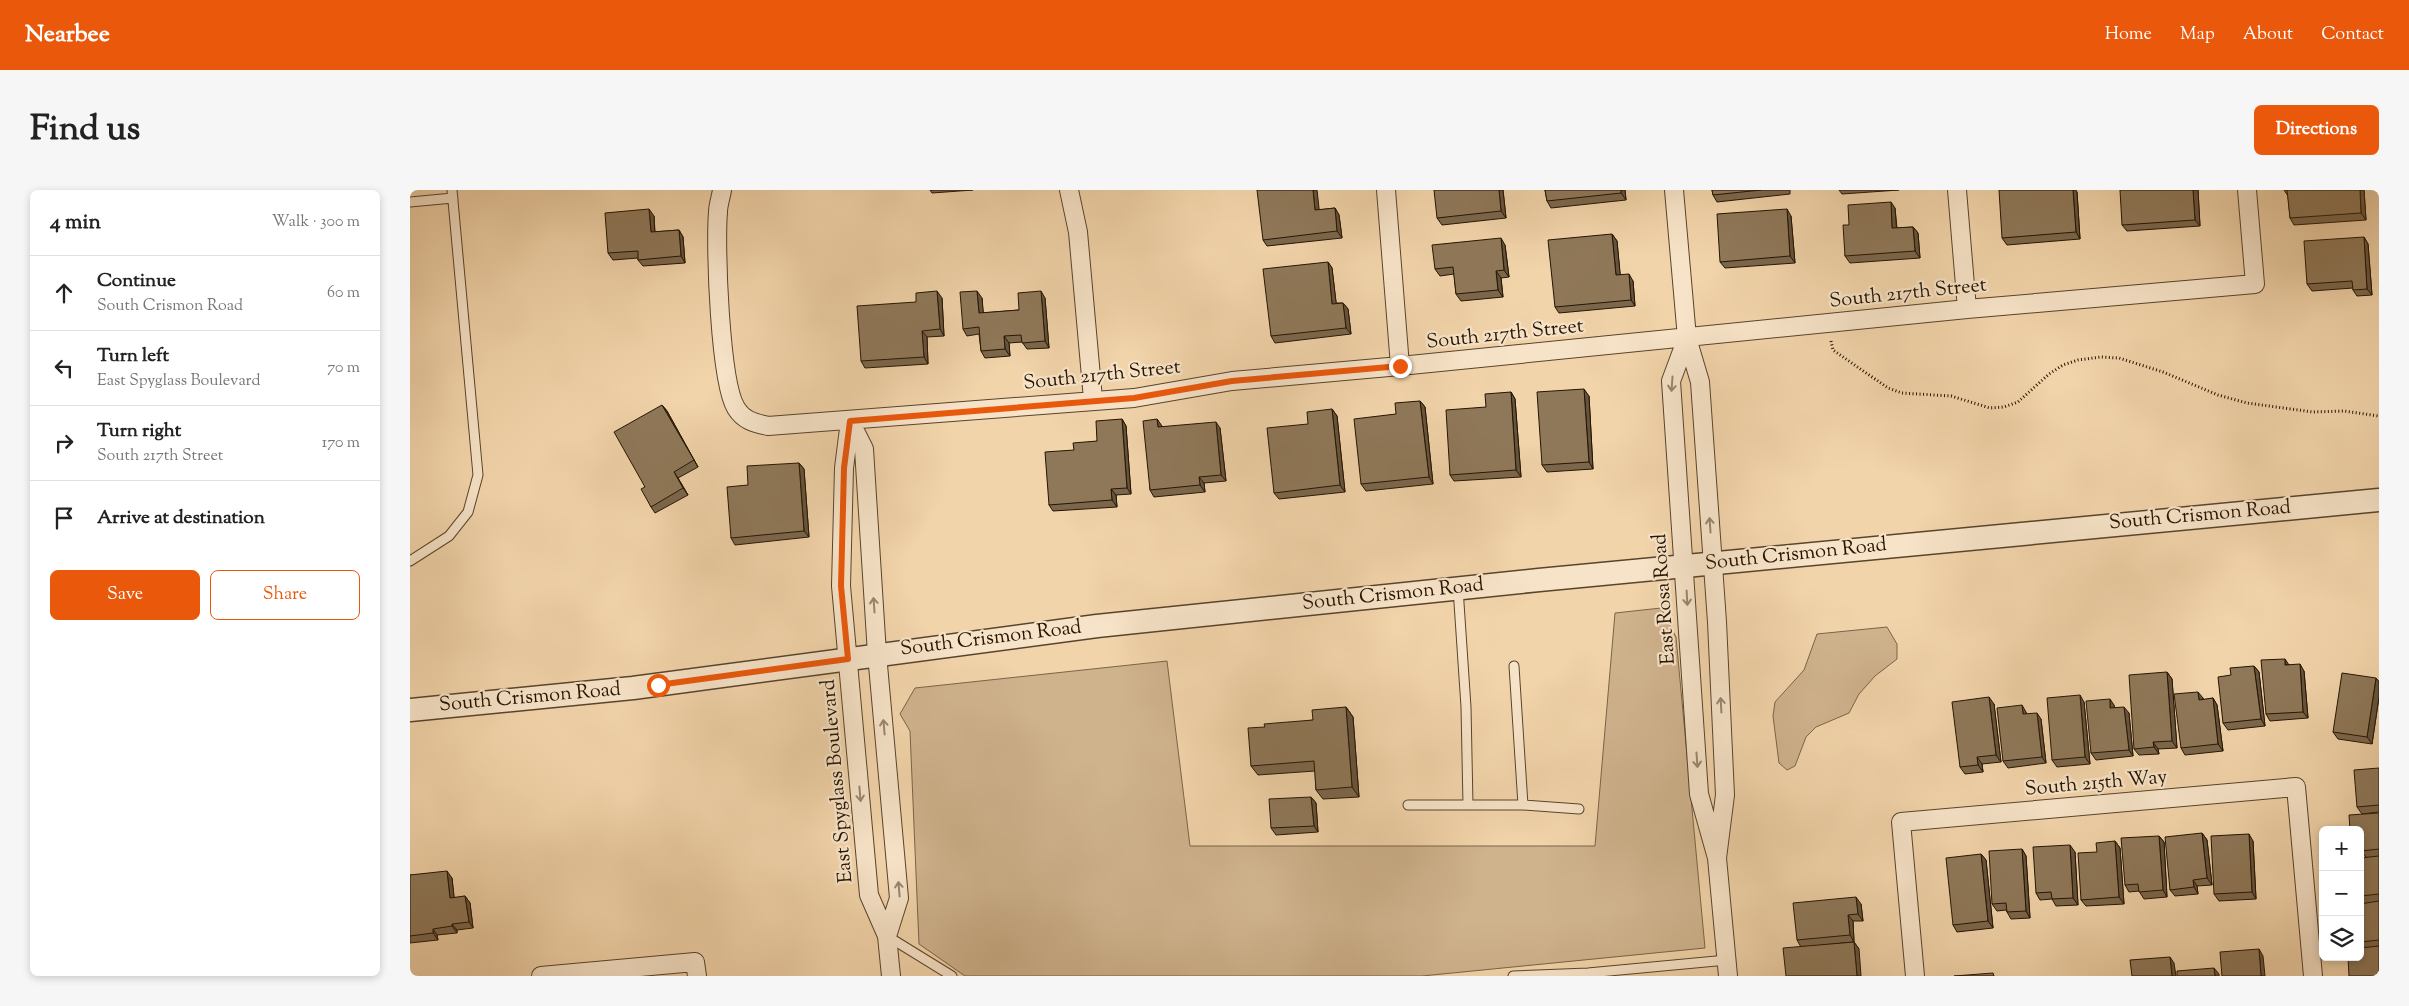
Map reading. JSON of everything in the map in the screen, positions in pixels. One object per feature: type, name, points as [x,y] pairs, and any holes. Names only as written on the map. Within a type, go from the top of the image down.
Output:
[{"type":"street","name":"South 217th Street","points":[[722,190],[718,210],[717,249],[726,374],[736,408],[749,421],[768,426],[850,421],[1093,399],[1134,398],[1232,381],[1687,338],[1966,309],[2255,284],[2246,190]]},
{"type":"street","points":[[1069,190],[1078,232],[1093,399]]},
{"type":"street","points":[[1386,190],[1400,366]]},
{"type":"street","name":"East Rosa Road","points":[[1674,190],[1687,338],[1700,382],[1712,564],[1725,795],[1716,858]]},
{"type":"street","points":[[1957,190],[1966,309]]},
{"type":"street","name":"East Rosa Road","points":[[1687,338],[1671,381],[1699,794],[1716,858],[1728,968]]},
{"type":"street","name":"East Spyglass Boulevard","points":[[850,421],[864,449],[878,654],[900,898],[887,936]]},
{"type":"street","name":"East Spyglass Boulevard","points":[[850,421],[844,468],[841,586],[869,895],[887,936],[891,976]]},
{"type":"street","name":"South Crismon Road","points":[[410,710],[633,688],[1097,626],[1458,588],[2379,500]]},
{"type":"street","name":"South 215th Way","points":[[1915,976],[1901,822],[2296,787],[2312,976]]},
{"type":"street","points":[[541,976],[696,969]]},
{"type":"lane","points":[[410,202],[452,194],[478,475],[468,512],[450,536],[410,561]]},
{"type":"lane","points":[[1458,588],[1466,707],[1468,805]]},
{"type":"lane","points":[[1514,666],[1523,805]]},
{"type":"lane","points":[[1408,805],[1523,805],[1579,808]]},
{"type":"lane","points":[[887,936],[952,976]]},
{"type":"lane","points":[[1513,976],[1728,968]]},
{"type":"path","points":[[1825,324],[1833,350],[1888,388],[1902,393],[1951,396],[1990,408],[2004,407],[2018,402],[2048,374],[2063,365],[2078,360],[2101,357],[2119,358],[2163,372],[2218,395],[2248,403],[2296,410],[2344,411],[2379,416]]},
{"type":"shaded area","points":[[1661,608],[1676,637],[1705,948],[1422,976],[965,976],[919,944],[910,731],[900,714],[915,688],[1167,661],[1190,846],[1595,846],[1615,613]]},
{"type":"shaded area","points":[[1887,627],[1897,644],[1897,659],[1875,676],[1859,694],[1849,713],[1816,727],[1806,737],[1795,766],[1787,770],[1779,763],[1773,716],[1775,702],[1804,670],[1817,634]]},
{"type":"building","points":[[1257,190],[1313,190],[1315,210],[1335,208],[1337,231],[1263,240]]},
{"type":"building","points":[[1434,190],[1499,190],[1501,211],[1437,218]]},
{"type":"building","points":[[1545,190],[1621,190],[1621,193],[1547,201]]},
{"type":"building","points":[[1712,190],[1761,190],[1713,195]]},
{"type":"building","points":[[1999,190],[2073,190],[2076,232],[2002,238]]},
{"type":"building","points":[[2120,190],[2193,190],[2195,220],[2122,225]]},
{"type":"building","points":[[2287,190],[2360,190],[2361,213],[2290,218]]},
{"type":"building","points":[[1891,202],[1892,228],[1913,227],[1915,251],[1845,256],[1843,225],[1849,225],[1848,205]]},
{"type":"building","points":[[649,209],[651,232],[679,230],[681,256],[638,260],[638,251],[608,253],[605,213]]},
{"type":"building","points":[[1787,209],[1790,256],[1720,262],[1717,214]]},
{"type":"building","points":[[1612,234],[1616,275],[1629,274],[1631,300],[1555,307],[1548,240]]},
{"type":"building","points":[[2364,237],[2367,289],[2353,290],[2352,281],[2307,284],[2304,241]]},
{"type":"building","points":[[1501,238],[1504,270],[1496,271],[1498,290],[1456,294],[1453,267],[1435,269],[1432,245]]},
{"type":"building","points":[[1328,262],[1332,304],[1343,303],[1346,328],[1271,336],[1263,269]]},
{"type":"building","points":[[937,291],[940,329],[922,331],[924,357],[861,361],[857,306],[916,302],[916,293]]},
{"type":"building","points":[[977,291],[979,313],[1019,310],[1018,293],[1041,291],[1045,341],[1022,343],[1021,335],[1004,336],[1005,349],[981,351],[979,327],[963,329],[960,292]]},
{"type":"building","points":[[1584,389],[1589,462],[1542,465],[1537,392]]},
{"type":"building","points":[[1511,392],[1516,470],[1450,475],[1446,410],[1486,407],[1485,394]]},
{"type":"building","points":[[1420,401],[1429,477],[1361,484],[1354,419],[1396,414],[1395,403]]},
{"type":"building","points":[[662,405],[694,460],[674,472],[683,488],[651,507],[641,489],[645,487],[614,432]]},
{"type":"building","points":[[1332,409],[1340,485],[1274,493],[1267,428],[1308,424],[1307,412]]},
{"type":"building","points":[[1122,419],[1127,488],[1111,489],[1112,500],[1049,505],[1045,452],[1074,450],[1073,443],[1097,441],[1096,421]]},
{"type":"building","points":[[1157,419],[1158,427],[1216,422],[1221,475],[1199,477],[1200,485],[1150,490],[1143,421]]},
{"type":"building","points":[[799,463],[804,531],[731,538],[727,487],[748,485],[747,466]]},
{"type":"building","points":[[2285,659],[2285,665],[2300,664],[2303,712],[2266,714],[2261,660]]},
{"type":"building","points":[[2254,666],[2261,719],[2223,723],[2218,677],[2231,675],[2230,668]]},
{"type":"building","points":[[2167,672],[2172,741],[2153,742],[2154,747],[2134,749],[2129,675]]},
{"type":"building","points":[[2342,673],[2376,678],[2367,737],[2333,732]]},
{"type":"building","points":[[2198,692],[2199,700],[2213,698],[2218,744],[2181,748],[2174,694]]},
{"type":"building","points":[[2080,695],[2085,757],[2052,760],[2047,698]]},
{"type":"building","points":[[1989,697],[1996,755],[1977,757],[1978,765],[1960,767],[1952,702]]},
{"type":"building","points":[[2110,699],[2110,708],[2124,707],[2129,750],[2091,753],[2086,701]]},
{"type":"building","points":[[2022,705],[2023,714],[2037,713],[2042,757],[2003,761],[1997,708]]},
{"type":"building","points":[[1346,707],[1352,787],[1316,790],[1314,761],[1251,766],[1248,728],[1265,727],[1264,724],[1313,720],[1312,710]]},
{"type":"building","points":[[2379,768],[2379,805],[2357,807],[2354,770]]},
{"type":"building","points":[[1311,797],[1314,826],[1271,828],[1269,799]]},
{"type":"building","points":[[2379,813],[2379,849],[2364,851],[2364,826],[2350,826],[2349,815]]},
{"type":"building","points":[[2202,833],[2207,878],[2193,880],[2194,887],[2170,890],[2165,837]]},
{"type":"building","points":[[2249,834],[2252,892],[2214,894],[2211,836]]},
{"type":"building","points":[[2159,836],[2163,890],[2139,892],[2138,884],[2125,885],[2121,838]]},
{"type":"building","points":[[2115,841],[2119,897],[2081,900],[2078,853],[2097,852],[2096,843]]},
{"type":"building","points":[[2070,845],[2073,898],[2052,899],[2051,892],[2036,893],[2033,847]]},
{"type":"building","points":[[2022,849],[2026,911],[2007,912],[2006,903],[1992,904],[1989,851]]},
{"type":"building","points":[[1981,854],[1988,921],[1953,925],[1946,858]]},
{"type":"building","points":[[2379,856],[2379,894],[2364,896],[2364,858]]},
{"type":"building","points":[[447,871],[450,898],[465,896],[469,922],[433,929],[433,933],[410,936],[410,875]]},
{"type":"building","points":[[1856,897],[1858,914],[1848,915],[1850,935],[1797,940],[1793,903]]},
{"type":"building","points":[[2379,901],[2379,940],[2364,942],[2364,903]]},
{"type":"building","points":[[1854,942],[1857,976],[1786,976],[1783,948]]},
{"type":"building","points":[[2379,946],[2379,976],[2349,976],[2348,961],[2364,961],[2364,948]]},
{"type":"building","points":[[2259,949],[2261,976],[2222,976],[2220,952]]},
{"type":"building","points":[[2170,957],[2172,976],[2132,976],[2130,960]]},
{"type":"building","points":[[2214,968],[2215,976],[2177,976],[2177,971]]},
{"type":"building","points":[[1993,973],[1994,976],[1954,976]]},
{"type":"route","points":[[658,685],[848,659],[841,586],[844,468],[850,421],[1093,399],[1134,398],[1232,381],[1400,366]]}]
